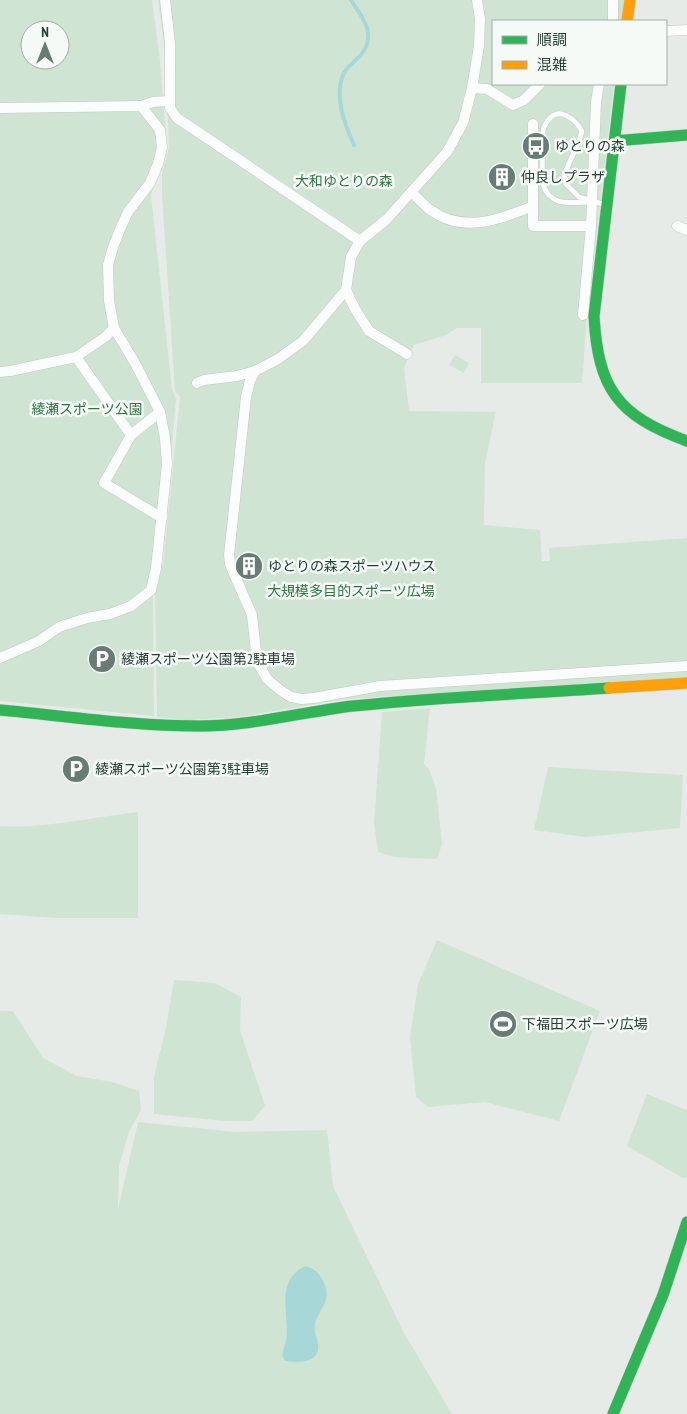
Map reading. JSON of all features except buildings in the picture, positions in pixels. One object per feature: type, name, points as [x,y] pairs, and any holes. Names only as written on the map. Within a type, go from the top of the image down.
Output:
[{"type":"street","points":[[165,0],[170,43],[169,101],[170,108],[177,118],[360,241]]},
{"type":"street","points":[[197,383],[204,380],[237,376],[255,371],[278,359],[303,341],[346,290],[351,257],[360,241],[387,219],[447,152],[463,123],[472,88],[479,46],[480,19],[477,0]]},
{"type":"street","points":[[613,0],[614,20]]},
{"type":"street","points":[[627,20],[630,0]]},
{"type":"street","points":[[667,31],[687,31]]},
{"type":"street","points":[[472,88],[487,88],[513,105],[524,100],[539,85]]},
{"type":"street","points":[[583,315],[593,202],[596,102],[600,85]]},
{"type":"street","points":[[621,85],[594,316],[594,340],[599,367],[611,392],[624,408],[637,418],[672,436],[687,441]]},
{"type":"street","points":[[0,108],[141,106],[153,102],[169,101]]},
{"type":"street","points":[[0,658],[39,642],[58,627],[87,618],[110,614],[131,606],[151,590],[156,568],[167,464],[165,438],[160,412],[135,363],[114,328],[108,301],[108,265],[112,246],[128,212],[150,183],[158,164],[162,147],[160,130],[141,106]]},
{"type":"street","points":[[533,124],[533,226],[591,226]]},
{"type":"street","points":[[614,141],[687,135]]},
{"type":"street","points":[[412,193],[430,210],[449,219],[468,224],[506,218],[533,206]]},
{"type":"street","points":[[346,290],[369,331],[407,354]]},
{"type":"street","points":[[0,372],[76,357],[105,337],[114,328]]},
{"type":"street","points":[[76,357],[131,435]]},
{"type":"street","points":[[255,371],[246,397],[229,555],[230,564],[252,615],[257,661],[267,679],[280,690],[291,697],[302,699],[380,686],[687,666]]},
{"type":"street","points":[[160,412],[131,435],[104,483],[162,518]]},
{"type":"street","points":[[0,710],[138,723],[208,726],[383,703],[687,683]]},
{"type":"street","points":[[613,1414],[681,1244],[687,1222]]},
{"type":"lane","points":[[593,202],[560,202],[549,195],[543,184],[543,128],[552,116],[561,113],[571,117],[582,130],[564,175],[566,184],[579,197],[607,205]]},
{"type":"green space","name":"綾瀬スポーツ公園","points":[[0,0],[152,0],[160,60],[167,150],[151,195],[172,389],[176,399],[162,563],[153,591],[154,716],[0,701]]},
{"type":"green space","name":"大和ゆとりの森","points":[[158,0],[624,0],[622,20],[492,20],[492,85],[614,85],[587,315],[582,383],[481,383],[481,328],[457,328],[446,335],[414,345],[404,368],[409,411],[496,412],[485,463],[484,525],[540,530],[542,561],[550,561],[549,548],[687,538],[687,677],[345,699],[239,717],[190,720],[157,717],[155,591],[163,564],[180,397],[175,391],[162,195],[162,172],[169,148],[165,53]]},
{"type":"green space","points":[[455,355],[469,363],[464,373],[449,365]]},
{"type":"green space","points":[[430,708],[424,764],[429,769],[436,788],[442,844],[437,859],[394,857],[378,852],[374,823],[382,712]]},
{"type":"green space","points":[[548,767],[683,775],[680,828],[585,837],[534,830]]},
{"type":"green space","points":[[138,812],[138,918],[55,918],[0,914],[0,826],[34,826]]},
{"type":"green space","name":"下福田スポーツ広場","points":[[437,940],[600,1011],[559,1121],[485,1102],[428,1107],[416,1097],[410,1037],[418,984]]},
{"type":"green space","points":[[174,980],[215,983],[241,997],[240,1030],[265,1106],[252,1121],[225,1121],[154,1114],[154,1077],[165,1032]]},
{"type":"green space","points":[[0,1011],[13,1011],[43,1058],[77,1076],[112,1082],[139,1091],[141,1110],[129,1132],[119,1165],[118,1209],[138,1122],[236,1132],[327,1130],[333,1186],[403,1331],[452,1414],[0,1414]]},
{"type":"green space","points":[[647,1094],[687,1110],[687,1177],[683,1178],[627,1146]]},
{"type":"water","points":[[306,1266],[319,1274],[327,1294],[315,1327],[318,1350],[313,1358],[308,1360],[297,1362],[285,1361],[282,1355],[287,1335],[285,1304],[287,1286],[297,1271]]},
{"type":"waterway","points":[[351,0],[364,20],[368,34],[365,48],[344,73],[341,82],[340,100],[342,110],[354,145]]},
{"type":"traffic: fast","points":[[621,85],[594,316],[596,341],[607,381],[616,397],[628,410],[644,421],[687,441]]},
{"type":"traffic: fast","points":[[614,141],[687,135]]},
{"type":"traffic: fast","points":[[0,710],[100,720],[200,726],[238,724],[353,706],[385,703],[609,688]]},
{"type":"traffic: fast","points":[[613,1414],[663,1295],[687,1222]]},
{"type":"traffic: slow","points":[[627,20],[630,0]]},
{"type":"traffic: slow","points":[[609,688],[687,683]]},
{"type":"place","name":"ゆとりの森","points":[[536,146]]},
{"type":"place","name":"仲良しプラザ","points":[[502,177]]},
{"type":"place","name":"ゆとりの森スポーツハウス","points":[[249,566]]},
{"type":"place","name":"綾瀬スポーツ公園第2駐車場","points":[[102,659]]},
{"type":"place","name":"綾瀬スポーツ公園第3駐車場","points":[[76,769]]},
{"type":"place","name":"下福田スポーツ広場","points":[[503,1024]]},
{"type":"park label","name":"大規模多目的スポーツ広場","points":[[351,591]]}]
